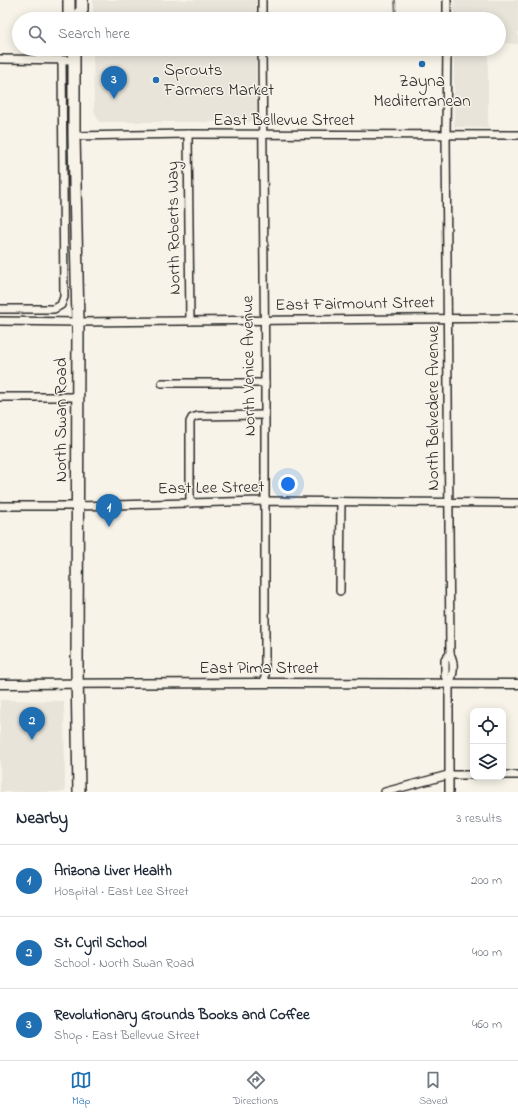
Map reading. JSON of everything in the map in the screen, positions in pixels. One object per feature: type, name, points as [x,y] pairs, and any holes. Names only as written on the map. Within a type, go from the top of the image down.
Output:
[{"type":"main road","points":[[69,0],[69,12]]},
{"type":"main road","points":[[80,12],[82,10],[82,0]]},
{"type":"main road","name":"North Swan Road","points":[[74,56],[74,136],[78,322],[77,684],[79,792]]},
{"type":"street","points":[[262,0],[262,12]]},
{"type":"street","points":[[447,0],[447,12]]},
{"type":"street","points":[[0,59],[62,60],[70,56]]},
{"type":"street","name":"North Venice Avenue","points":[[262,56],[266,683]]},
{"type":"street","name":"North Belvedere Avenue","points":[[447,56],[446,134],[450,654],[445,660],[445,676],[449,683]]},
{"type":"street","points":[[0,309],[48,310],[58,308],[64,297],[62,60]]},
{"type":"street","name":"East Bellevue Street","points":[[74,136],[188,134],[518,135]]},
{"type":"street","name":"North Roberts Way","points":[[188,134],[190,321]]},
{"type":"street","name":"East Fairmount Street","points":[[0,321],[78,322],[518,318]]},
{"type":"street","points":[[162,383],[265,383]]},
{"type":"street","points":[[0,397],[78,397]]},
{"type":"street","points":[[190,503],[190,422],[192,418],[198,416],[265,415]]},
{"type":"street","name":"East Lee Street","points":[[0,506],[78,506],[265,501],[518,503]]},
{"type":"street","points":[[340,591],[341,501]]},
{"type":"street","points":[[449,683],[449,792]]},
{"type":"street","name":"East Pima Street","points":[[0,684],[518,684]]},
{"type":"street","points":[[385,792],[448,775],[470,775]]},
{"type":"street","points":[[506,775],[518,775]]},
{"type":"shaded area","points":[[93,0],[256,0],[256,12],[93,12]]},
{"type":"shaded area","points":[[454,0],[518,0],[518,44],[506,43],[506,12],[454,12]]},
{"type":"shaded area","points":[[93,56],[256,56],[257,115],[250,122],[99,122],[94,111]]},
{"type":"shaded area","points":[[454,56],[488,56],[488,128],[454,127]]},
{"type":"shaded area","points":[[0,700],[64,701],[65,792],[0,792]]},
{"type":"waterway","points":[[395,0],[396,12]]},
{"type":"place","name":"Zayna Mediterranean","points":[[422,64]]},
{"type":"place","name":"Sprouts Farmers Market","points":[[156,80]]},
{"type":"place","name":"Revolutionary Grounds Books and Coffee","points":[[114,99]]},
{"type":"place","name":"Arizona Liver Health","points":[[109,527]]},
{"type":"place","name":"St. Cyril School","points":[[32,740]]}]
